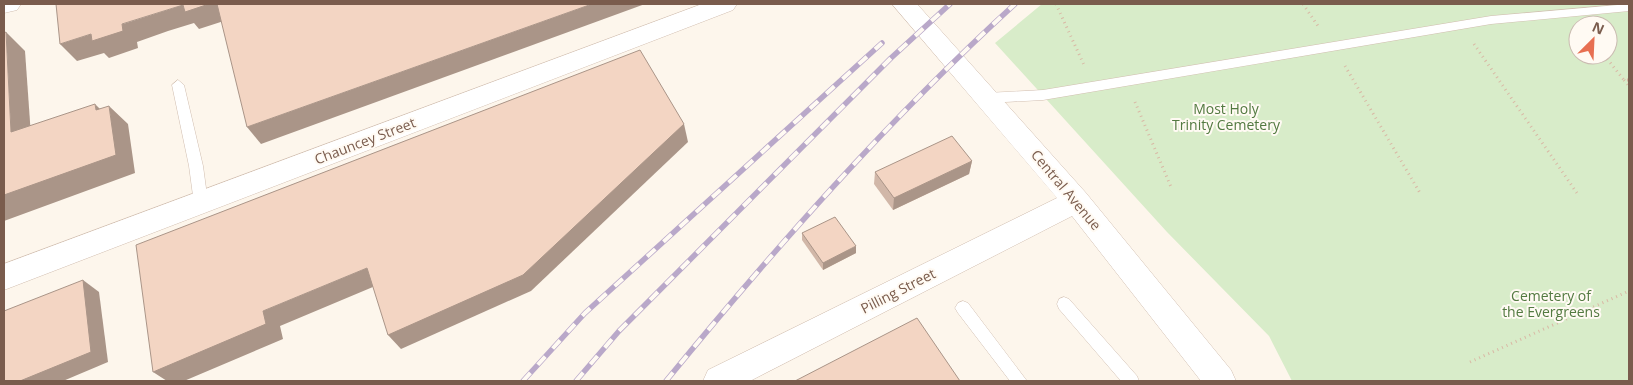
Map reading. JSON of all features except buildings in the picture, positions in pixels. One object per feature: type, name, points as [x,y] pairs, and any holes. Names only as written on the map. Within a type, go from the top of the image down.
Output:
[{"type":"street","points":[[4,5],[9,4]]},
{"type":"street","name":"Chauncey Street","points":[[4,278],[725,4]]},
{"type":"street","name":"Central Avenue","points":[[904,4],[988,98],[1076,202],[1220,381]]},
{"type":"street","name":"Pilling Street","points":[[719,381],[1076,202]]},
{"type":"lane","points":[[988,98],[1042,95],[1491,20],[1629,7]]},
{"type":"lane","points":[[178,85],[196,166],[201,203]]},
{"type":"lane","points":[[1064,304],[1131,381]]},
{"type":"lane","points":[[963,308],[1019,381]]},
{"type":"path","points":[[1056,4],[1094,86]]},
{"type":"path","points":[[1303,4],[1319,28]]},
{"type":"path","points":[[1460,25],[1579,196]]},
{"type":"path","points":[[1333,46],[1420,193]]},
{"type":"path","points":[[1612,65],[1629,86]]},
{"type":"path","points":[[1624,80],[1629,80]]},
{"type":"path","points":[[1126,81],[1171,187]]},
{"type":"path","points":[[1470,362],[1629,291]]},
{"type":"green space","name":"Most Holy Trinity Cemetery","points":[[1042,4],[1629,4],[1629,381],[1292,381],[1269,336],[1167,232],[995,43]]},
{"type":"railway","points":[[576,381],[619,331],[891,58],[950,4]]},
{"type":"railway","points":[[666,381],[749,282],[834,186],[922,93],[1015,4]]},
{"type":"railway","points":[[523,381],[585,313],[882,43]]},
{"type":"park label","name":"Cemetery of the Evergreens","points":[[1551,304]]}]
